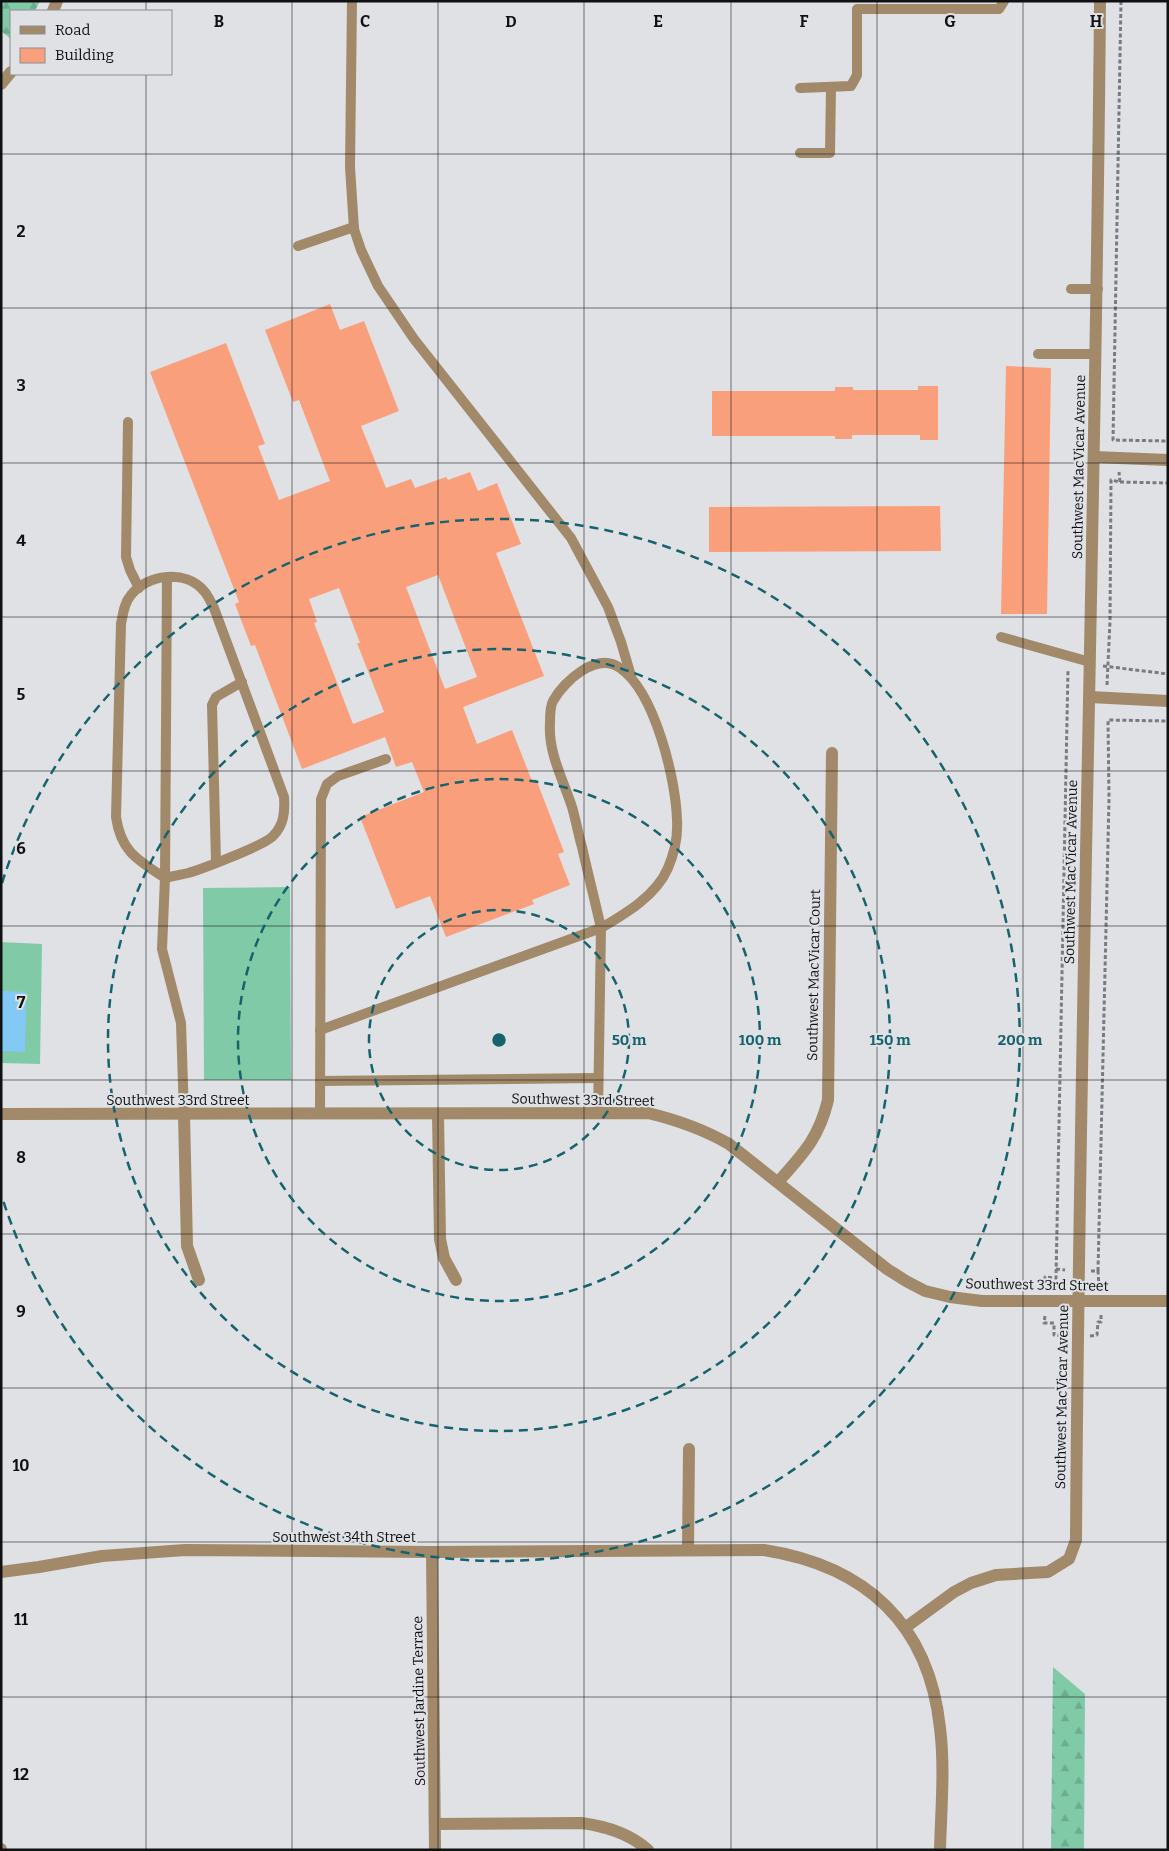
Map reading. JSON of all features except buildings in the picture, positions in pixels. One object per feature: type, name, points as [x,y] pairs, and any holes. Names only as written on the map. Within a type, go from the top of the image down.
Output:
[{"type":"street","name":"Southwest MacVicar Avenue","points":[[906,1628],[954,1592],[971,1583],[996,1575],[1048,1572],[1069,1559],[1076,1540],[1098,289],[1100,1]]},
{"type":"street","points":[[1,84],[10,73]]},
{"type":"street","points":[[1094,458],[1168,460]]},
{"type":"street","points":[[1090,697],[1168,701]]},
{"type":"street","name":"Southwest MacVicar Court","points":[[778,1182],[814,1139],[823,1120],[828,1100],[832,753]]},
{"type":"street","name":"Southwest 33rd Street","points":[[1,1114],[438,1115],[648,1113],[676,1120],[705,1131],[729,1144],[886,1268],[926,1291],[950,1298],[982,1301],[1168,1301]]},
{"type":"street","points":[[184,1115],[187,1246],[199,1280]]},
{"type":"street","points":[[438,1115],[440,1239],[444,1258],[456,1280]]},
{"type":"street","points":[[688,1550],[689,1449]]},
{"type":"street","name":"Southwest 34th Street","points":[[1,1572],[39,1568],[102,1556],[136,1552],[184,1550],[432,1552],[764,1550],[814,1561],[841,1572],[865,1587],[887,1606],[906,1628]]},
{"type":"street","name":"Southwest Jardine Terrace","points":[[432,1552],[435,1850]]},
{"type":"street","points":[[906,1628],[920,1655],[931,1684],[938,1714],[942,1753],[940,1850]]},
{"type":"street","points":[[435,1824],[595,1824],[624,1834],[648,1850]]},
{"type":"lane","points":[[320,1030],[601,928],[624,914],[654,889],[668,869],[674,847],[677,822],[673,786],[658,729],[646,702],[631,676],[608,607],[571,538],[414,339],[378,286],[362,250],[354,228],[350,167],[352,1]]},
{"type":"lane","points":[[800,88],[851,86],[857,75],[857,9],[999,9],[1004,1]]},
{"type":"lane","points":[[800,153],[830,153],[831,87]]},
{"type":"lane","points":[[298,246],[354,228]]},
{"type":"lane","points":[[1071,289],[1098,289]]},
{"type":"lane","points":[[1038,354],[1096,354]]},
{"type":"lane","points":[[128,422],[126,558],[139,588]]},
{"type":"lane","points":[[167,577],[165,878],[162,949],[181,1023],[184,1115]]},
{"type":"lane","points":[[167,577],[189,579],[204,590],[214,608],[284,797],[285,811],[281,825],[272,838],[188,873],[165,878],[134,858],[123,842],[116,817],[120,624],[124,608],[131,595],[139,588],[156,578],[167,577]]},
{"type":"lane","points":[[1000,637],[1090,662]]},
{"type":"lane","points":[[598,1114],[601,928],[572,808],[552,752],[549,724],[552,702],[571,678],[588,667],[604,662],[618,666],[631,676]]},
{"type":"lane","points":[[216,862],[212,705],[216,696],[242,682]]},
{"type":"lane","points":[[320,1114],[321,799],[327,784],[338,776],[386,759]]},
{"type":"lane","points":[[320,1081],[598,1078]]},
{"type":"path","points":[[1121,1],[1113,440],[1168,441]]},
{"type":"path","points":[[1119,440],[1120,482]]},
{"type":"path","points":[[1106,698],[1110,621],[1110,480],[1168,483]]},
{"type":"path","points":[[1098,1271],[1109,799],[1108,720],[1168,720]]},
{"type":"green space","points":[[1,1],[40,1],[36,10],[10,10],[10,38],[1,31]]},
{"type":"green space","points":[[290,887],[291,1080],[204,1080],[203,888]]},
{"type":"green space","points":[[1,942],[42,944],[40,1064],[1,1063]]},
{"type":"green space","points":[[1053,1667],[1085,1694],[1084,1850],[1051,1850]]},
{"type":"water","points":[[2,991],[26,992],[25,1052],[1,1051]]}]
